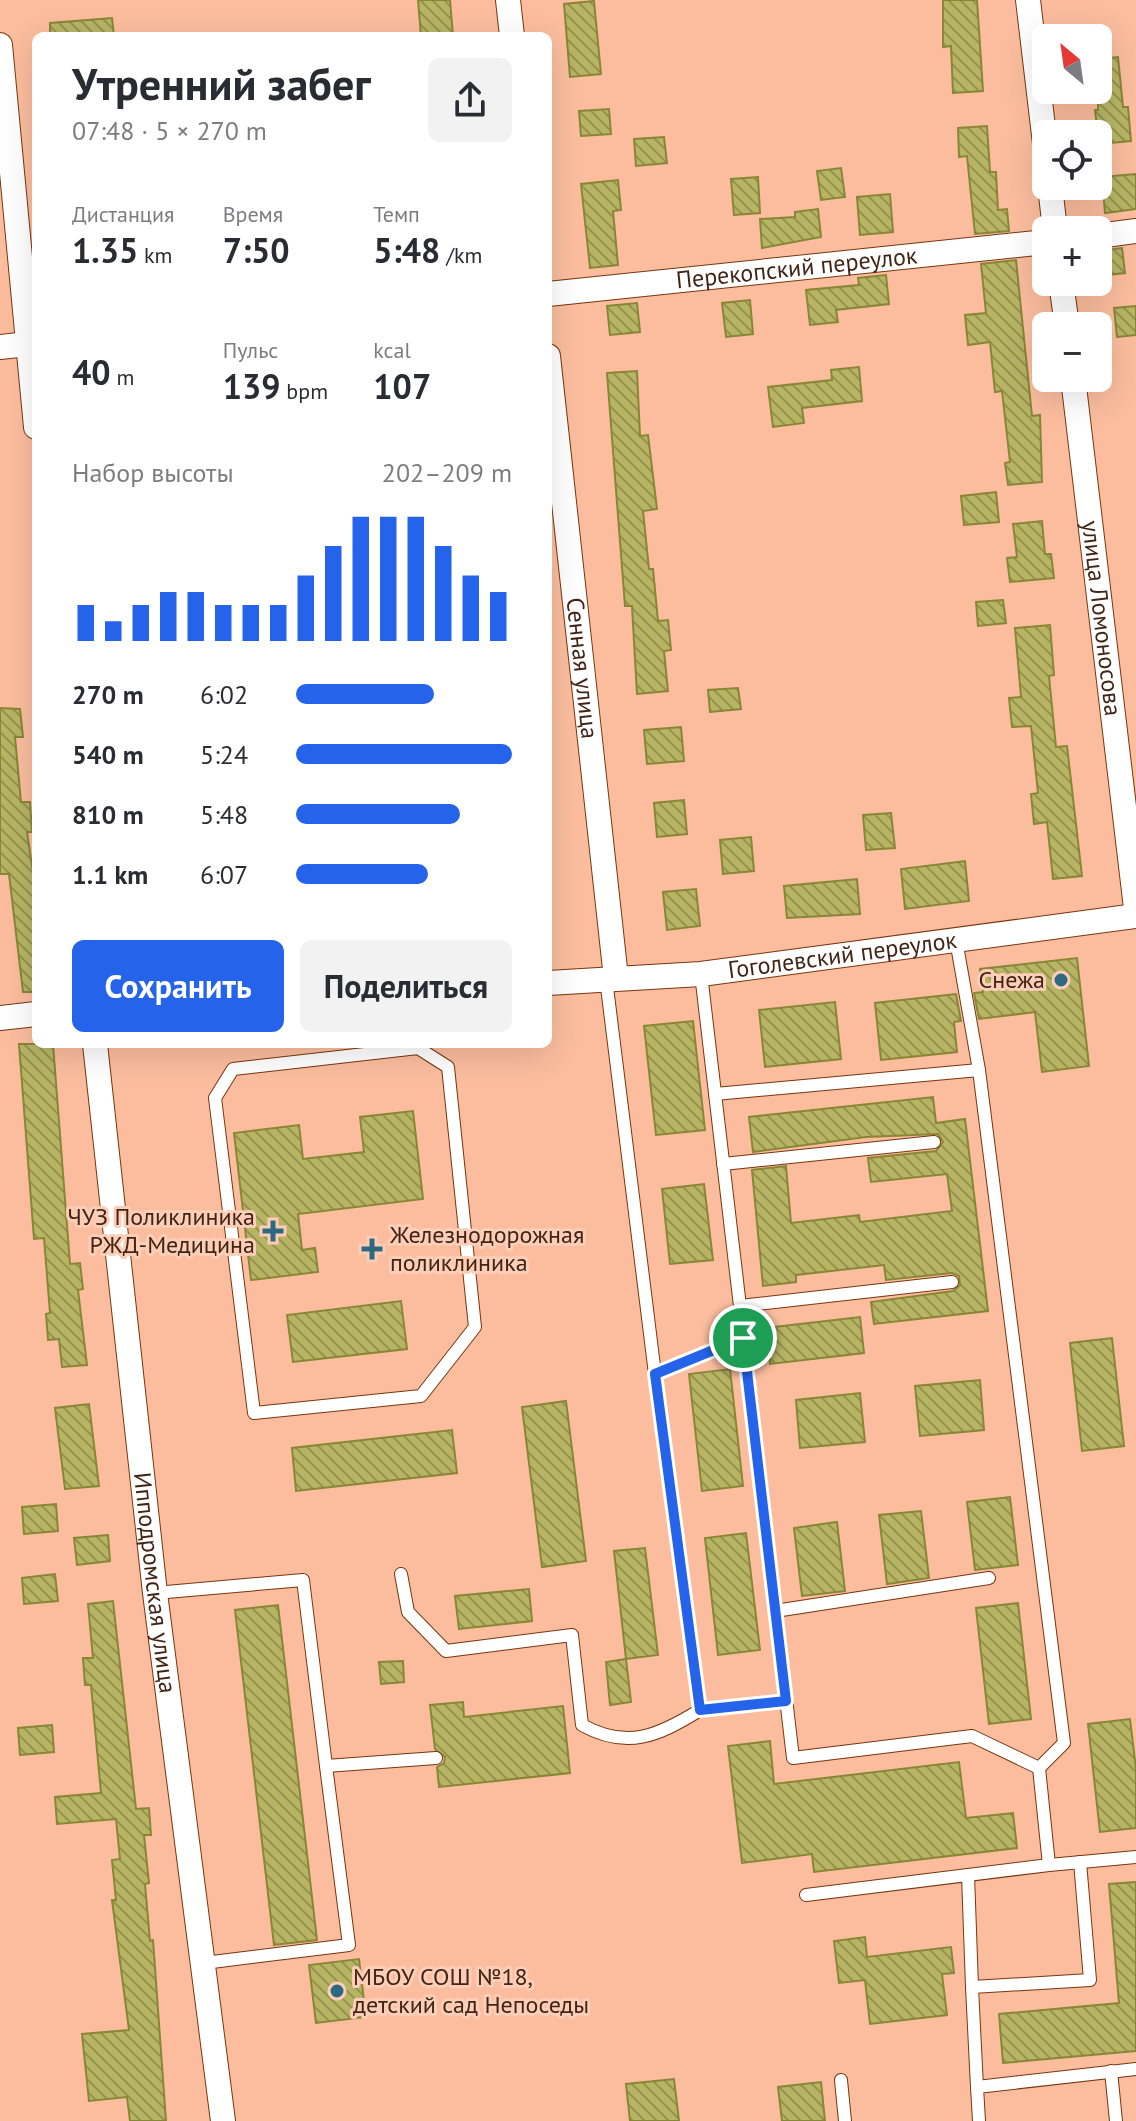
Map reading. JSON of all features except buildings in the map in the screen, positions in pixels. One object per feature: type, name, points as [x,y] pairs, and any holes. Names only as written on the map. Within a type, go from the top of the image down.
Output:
[{"type":"street","points":[[508,0],[512,32]]},
{"type":"street","points":[[1028,0],[1042,120]]},
{"type":"street","points":[[0,45],[32,343],[0,347]]},
{"type":"street","points":[[1112,234],[1136,231]]},
{"type":"street","name":"Перекопский переулок","points":[[552,294],[1032,243]]},
{"type":"street","name":"улица Ломоносова","points":[[1075,392],[1136,908]]},
{"type":"street","name":"Сенная улица","points":[[552,396],[611,979]]},
{"type":"street","name":"Гоголевский переулок","points":[[552,983],[701,974],[1136,916]]},
{"type":"street","points":[[0,1018],[32,1014]]},
{"type":"street","name":"Ипподромская улица","points":[[95,1048],[155,1593],[223,2121]]},
{"type":"lane","points":[[956,940],[979,1070],[1064,1743],[1039,1768]]},
{"type":"lane","points":[[701,974],[793,1758],[972,1736],[1039,1768]]},
{"type":"lane","points":[[611,979],[655,1374],[700,1710]]},
{"type":"lane","points":[[327,1048],[328,1058]]},
{"type":"lane","points":[[418,1048],[448,1067],[475,1327],[421,1396],[254,1413],[215,1098],[233,1069],[328,1058],[418,1048]]},
{"type":"lane","points":[[715,1094],[979,1070]]},
{"type":"lane","points":[[723,1164],[934,1142]]},
{"type":"lane","points":[[740,1306],[952,1282]]},
{"type":"lane","points":[[655,1374],[743,1338]]},
{"type":"lane","points":[[401,1574],[408,1612],[446,1651],[572,1635],[582,1725],[607,1739],[643,1737],[673,1727],[700,1710],[786,1701]]},
{"type":"lane","points":[[775,1611],[989,1578]]},
{"type":"lane","points":[[155,1593],[303,1580],[349,1945],[204,1963]]},
{"type":"lane","points":[[326,1766],[436,1758]]},
{"type":"lane","points":[[1039,1768],[1049,1865]]},
{"type":"lane","points":[[806,1895],[1136,1857]]},
{"type":"lane","points":[[972,1987],[1090,1980],[1080,1862]]},
{"type":"lane","points":[[968,1875],[979,2121]]},
{"type":"lane","points":[[977,2087],[1136,2069]]},
{"type":"lane","points":[[1111,2071],[1116,2121]]},
{"type":"lane","points":[[841,2080],[845,2121]]},
{"type":"place","name":"Снежа","points":[[1061,980]]},
{"type":"place","name":"ЧУЗ Поликлиника РЖД-Медицина","points":[[273,1231]]},
{"type":"place","name":"Железнодорожная поликлиника","points":[[372,1249]]},
{"type":"place","name":"МБОУ СОШ №18, детский сад Непоседы","points":[[337,1991]]},
{"type":"route","points":[[743,1338],[786,1701],[700,1710],[655,1374],[743,1338]]}]
